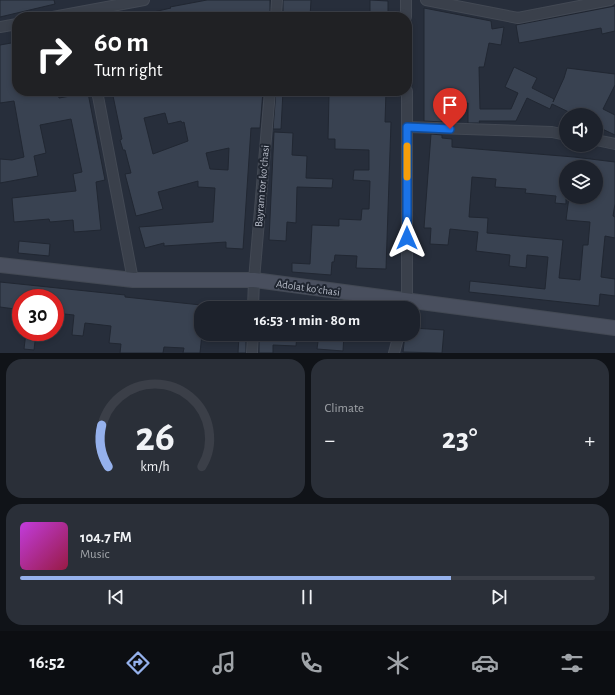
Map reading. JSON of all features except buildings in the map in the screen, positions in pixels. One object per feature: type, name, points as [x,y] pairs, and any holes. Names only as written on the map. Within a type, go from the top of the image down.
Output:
[{"type":"street","points":[[91,12],[144,0]]},
{"type":"street","points":[[276,12],[277,0]]},
{"type":"street","points":[[406,0],[406,12]]},
{"type":"street","points":[[426,0],[518,18],[610,0]]},
{"type":"street","points":[[0,27],[12,25]]},
{"type":"street","points":[[98,96],[133,280]]},
{"type":"street","name":"Bayram tor koʻchasi","points":[[253,301],[270,96]]},
{"type":"street","points":[[406,301],[407,96]]},
{"type":"street","points":[[407,127],[559,134]]},
{"type":"street","points":[[603,141],[615,144]]},
{"type":"street","name":"Adolat koʻchasi","points":[[0,265],[133,280],[254,280],[382,301]]},
{"type":"street","name":"Adolat koʻchasi","points":[[420,307],[615,328]]},
{"type":"street","points":[[252,341],[252,353]]},
{"type":"street","points":[[394,353],[397,341]]},
{"type":"slow traffic","points":[[407,146],[407,177]]},
{"type":"route","points":[[407,238],[407,127],[450,129]]}]
